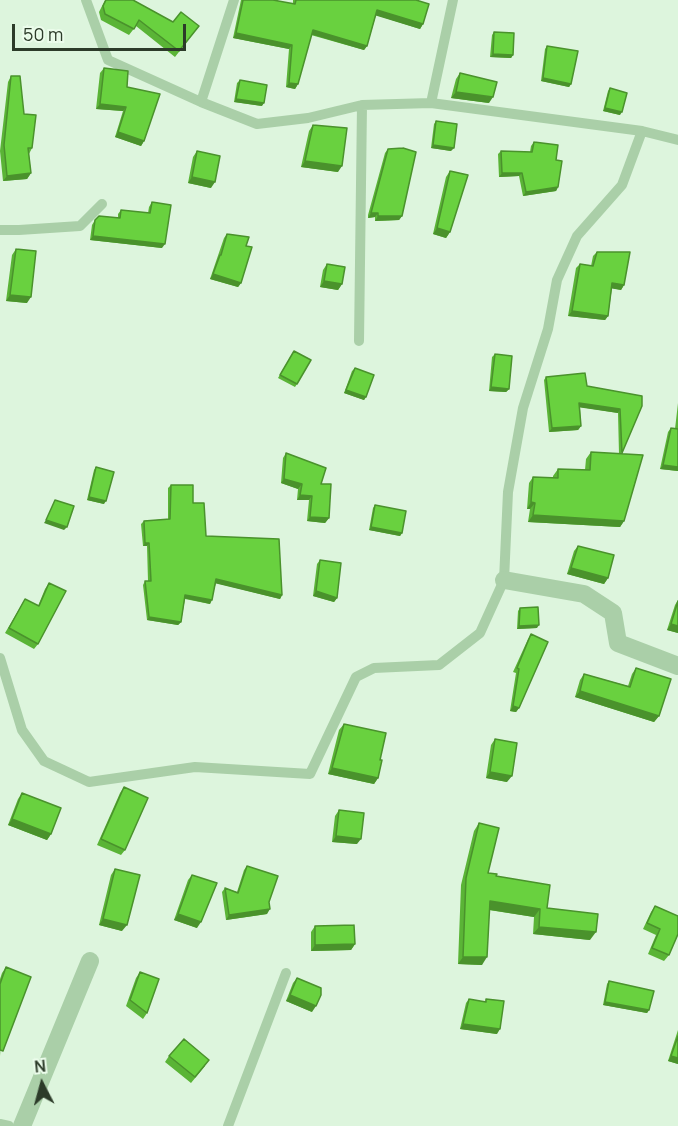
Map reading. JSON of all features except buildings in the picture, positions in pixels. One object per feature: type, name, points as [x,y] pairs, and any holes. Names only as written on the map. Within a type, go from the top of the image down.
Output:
[{"type":"street","points":[[504,580],[584,594],[613,613],[618,643],[678,666]]},
{"type":"street","points":[[22,1126],[90,961]]},
{"type":"lane","points":[[86,0],[108,60],[201,102],[257,124],[308,118],[362,105],[431,103],[642,131],[678,140]]},
{"type":"lane","points":[[201,102],[234,0]]},
{"type":"lane","points":[[431,103],[453,0]]},
{"type":"lane","points":[[359,341],[362,105]]},
{"type":"lane","points":[[0,658],[22,730],[44,761],[89,782],[195,767],[310,774],[356,677],[374,668],[439,665],[480,633],[504,580],[508,492],[523,408],[548,328],[557,280],[577,236],[622,185],[642,131]]},
{"type":"lane","points":[[0,230],[80,226],[102,204]]},
{"type":"lane","points":[[228,1126],[286,973]]},
{"type":"lane","points":[[0,1124],[9,1126]]}]
